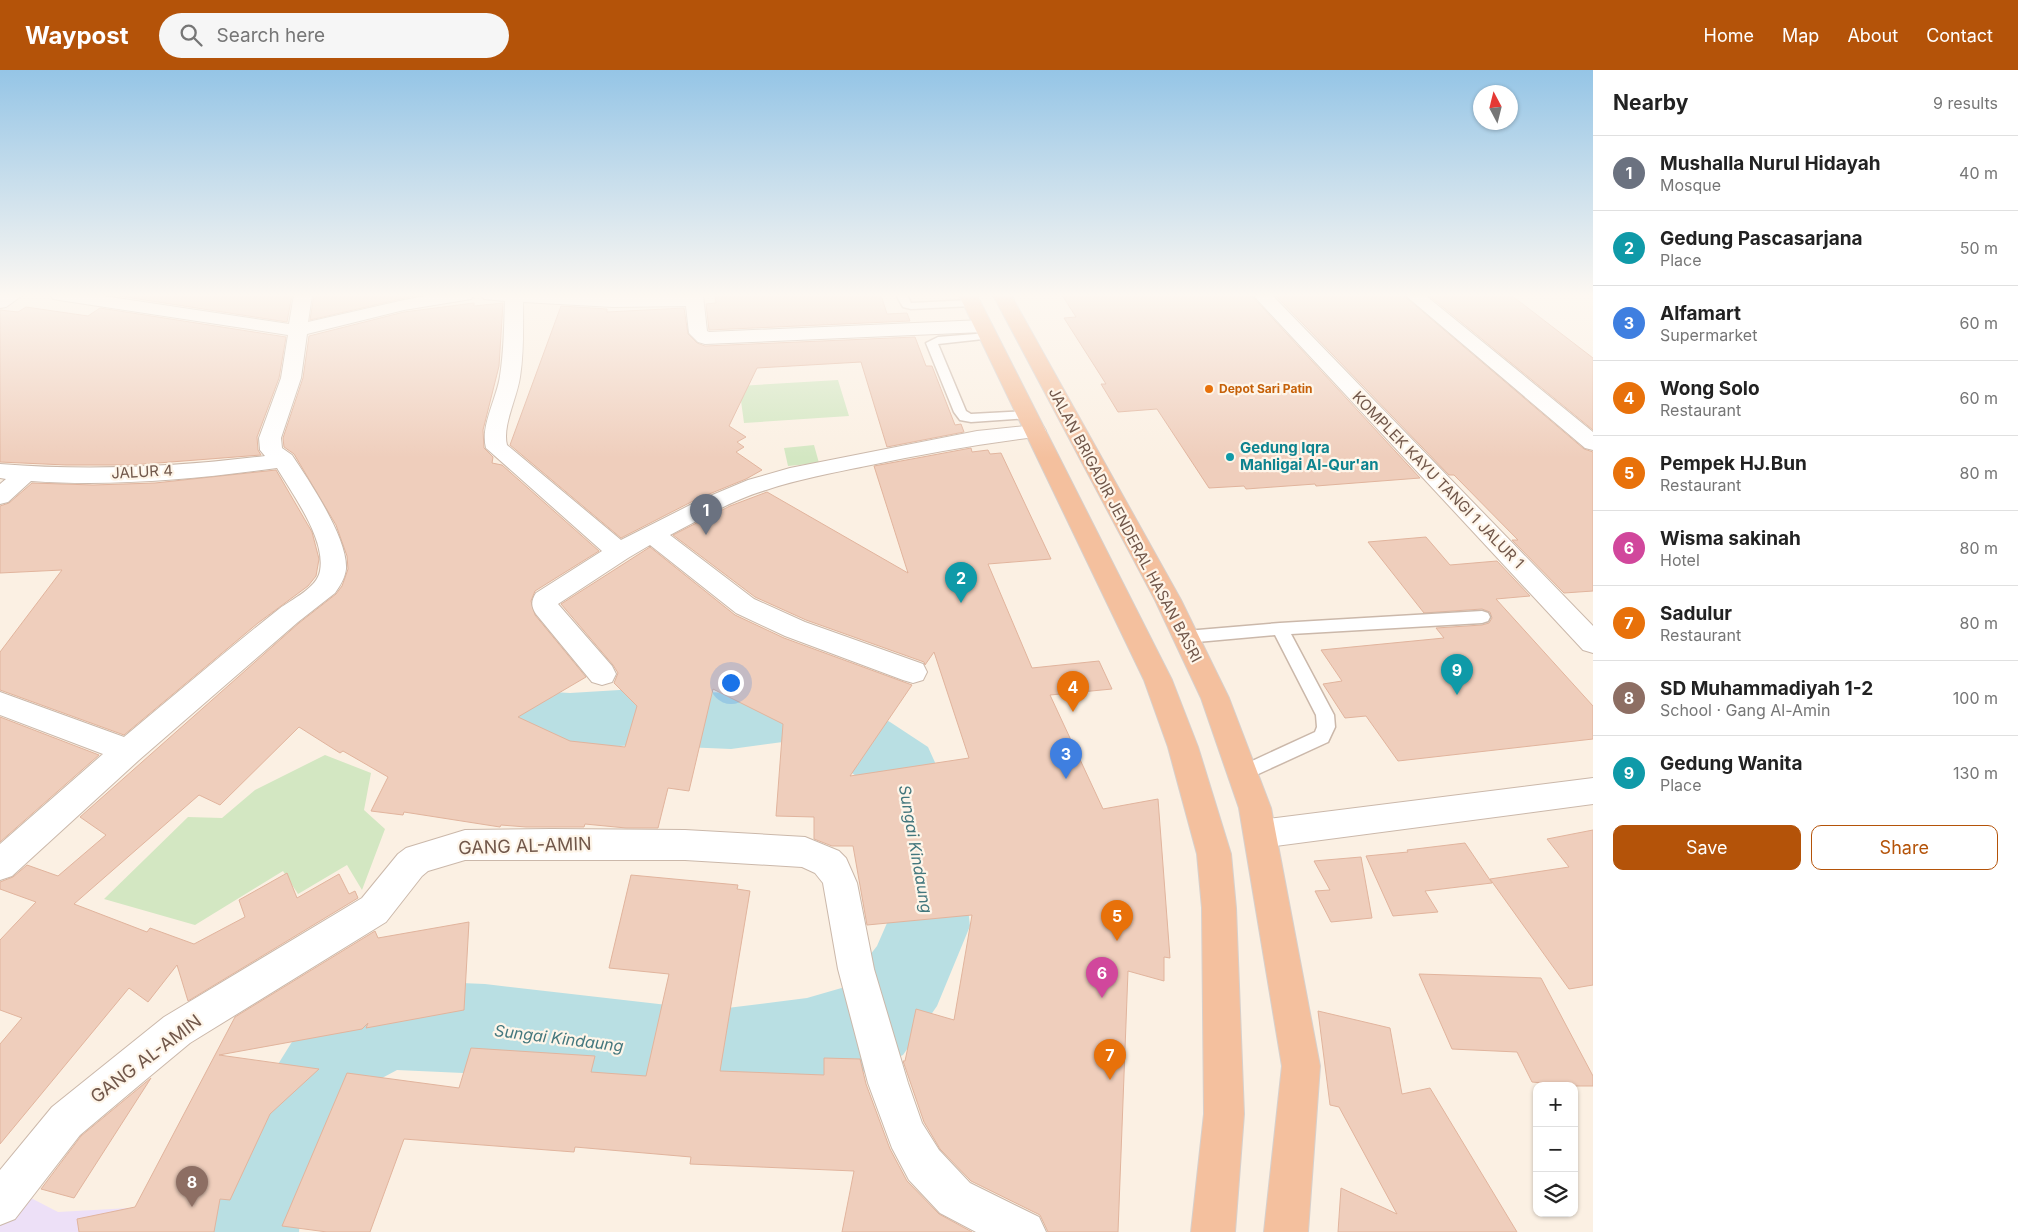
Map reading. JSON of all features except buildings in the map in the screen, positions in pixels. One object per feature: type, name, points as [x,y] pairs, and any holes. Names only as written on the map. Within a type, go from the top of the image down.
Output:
[{"type":"highway","points":[[994,349],[1158,680],[1183,747],[1214,854],[1219,908],[1224,1114],[1213,1232]]},
{"type":"highway","name":"JALAN BRIGADIR JENDERAL HASAN BASRI","points":[[1032,349],[1168,600],[1214,698],[1255,808],[1301,1066],[1286,1232]]},
{"type":"highway","points":[[1122,604],[1168,600]]},
{"type":"street","points":[[0,865],[128,751],[326,587],[331,578],[333,557],[322,524],[284,460],[271,450],[270,438],[291,378],[294,349]]},
{"type":"street","points":[[512,349],[511,369],[505,401],[495,432],[496,448],[619,552]]},
{"type":"street","name":"KOMPLEK KAYU TANGI 1 JALUR 1","points":[[1314,349],[1593,643]]},
{"type":"street","points":[[1480,349],[1593,443]]},
{"type":"street","points":[[602,674],[544,607],[547,597],[619,552],[706,506],[756,485],[780,478],[1031,423]]},
{"type":"street","name":"JALUR 4","points":[[0,472],[80,475],[139,473],[240,466],[284,460]]},
{"type":"street","points":[[0,497],[25,474]]},
{"type":"street","points":[[652,534],[745,606],[796,629],[912,672]]},
{"type":"street","points":[[0,703],[128,751]]},
{"type":"street","points":[[1261,834],[1593,791]]},
{"type":"street","name":"GANG AL-AMIN","points":[[0,1204],[66,1121],[129,1068],[177,1030],[374,910],[410,865],[418,859],[432,853],[465,845],[685,845],[805,852],[827,862],[834,869],[840,883],[856,969],[888,1083],[906,1134],[924,1166],[955,1198],[970,1208],[1024,1232]]},
{"type":"lane","points":[[935,349],[960,412],[964,417],[1031,423]]},
{"type":"lane","points":[[1186,637],[1280,629],[1482,617]]},
{"type":"lane","points":[[1243,773],[1322,738],[1326,727],[1325,715],[1280,629]]},
{"type":"shaded area","points":[[0,1182],[58,1212],[237,1202],[233,1232],[0,1232]]},
{"type":"green space","points":[[838,380],[849,416],[744,423],[739,386]]},
{"type":"green space","points":[[814,445],[819,463],[788,466],[784,448]]},
{"type":"green space","points":[[325,755],[371,773],[364,810],[385,829],[362,890],[347,865],[298,894],[283,871],[195,925],[104,899],[188,817],[222,818],[255,790]]},
{"type":"waterway","name":"Sungai Kindaung","points":[[248,1232],[252,1197],[337,1053],[390,1025],[485,1029],[711,1056],[807,1043],[872,1024],[907,976],[929,926],[925,881],[902,769],[865,743],[806,711],[731,721],[636,717],[570,721],[528,719],[501,706],[479,683],[460,652]]},
{"type":"place","name":"Depot Sari Patin","points":[[1209,389]]},
{"type":"place","name":"Gedung Iqra Mahligai Al-Qur'an","points":[[1230,457]]},
{"type":"place","name":"Mushalla Nurul Hidayah","points":[[706,535]]},
{"type":"place","name":"Gedung Pascasarjana","points":[[961,603]]},
{"type":"place","name":"Gedung Wanita","points":[[1457,695]]},
{"type":"place","name":"Wong Solo","points":[[1073,712]]},
{"type":"place","name":"Alfamart","points":[[1066,779]]},
{"type":"place","name":"Pempek HJ.Bun","points":[[1117,941]]},
{"type":"place","name":"Wisma sakinah","points":[[1102,998]]},
{"type":"place","name":"Sadulur","points":[[1110,1080]]},
{"type":"place","name":"SD Muhammadiyah 1-2","points":[[192,1207]]}]
